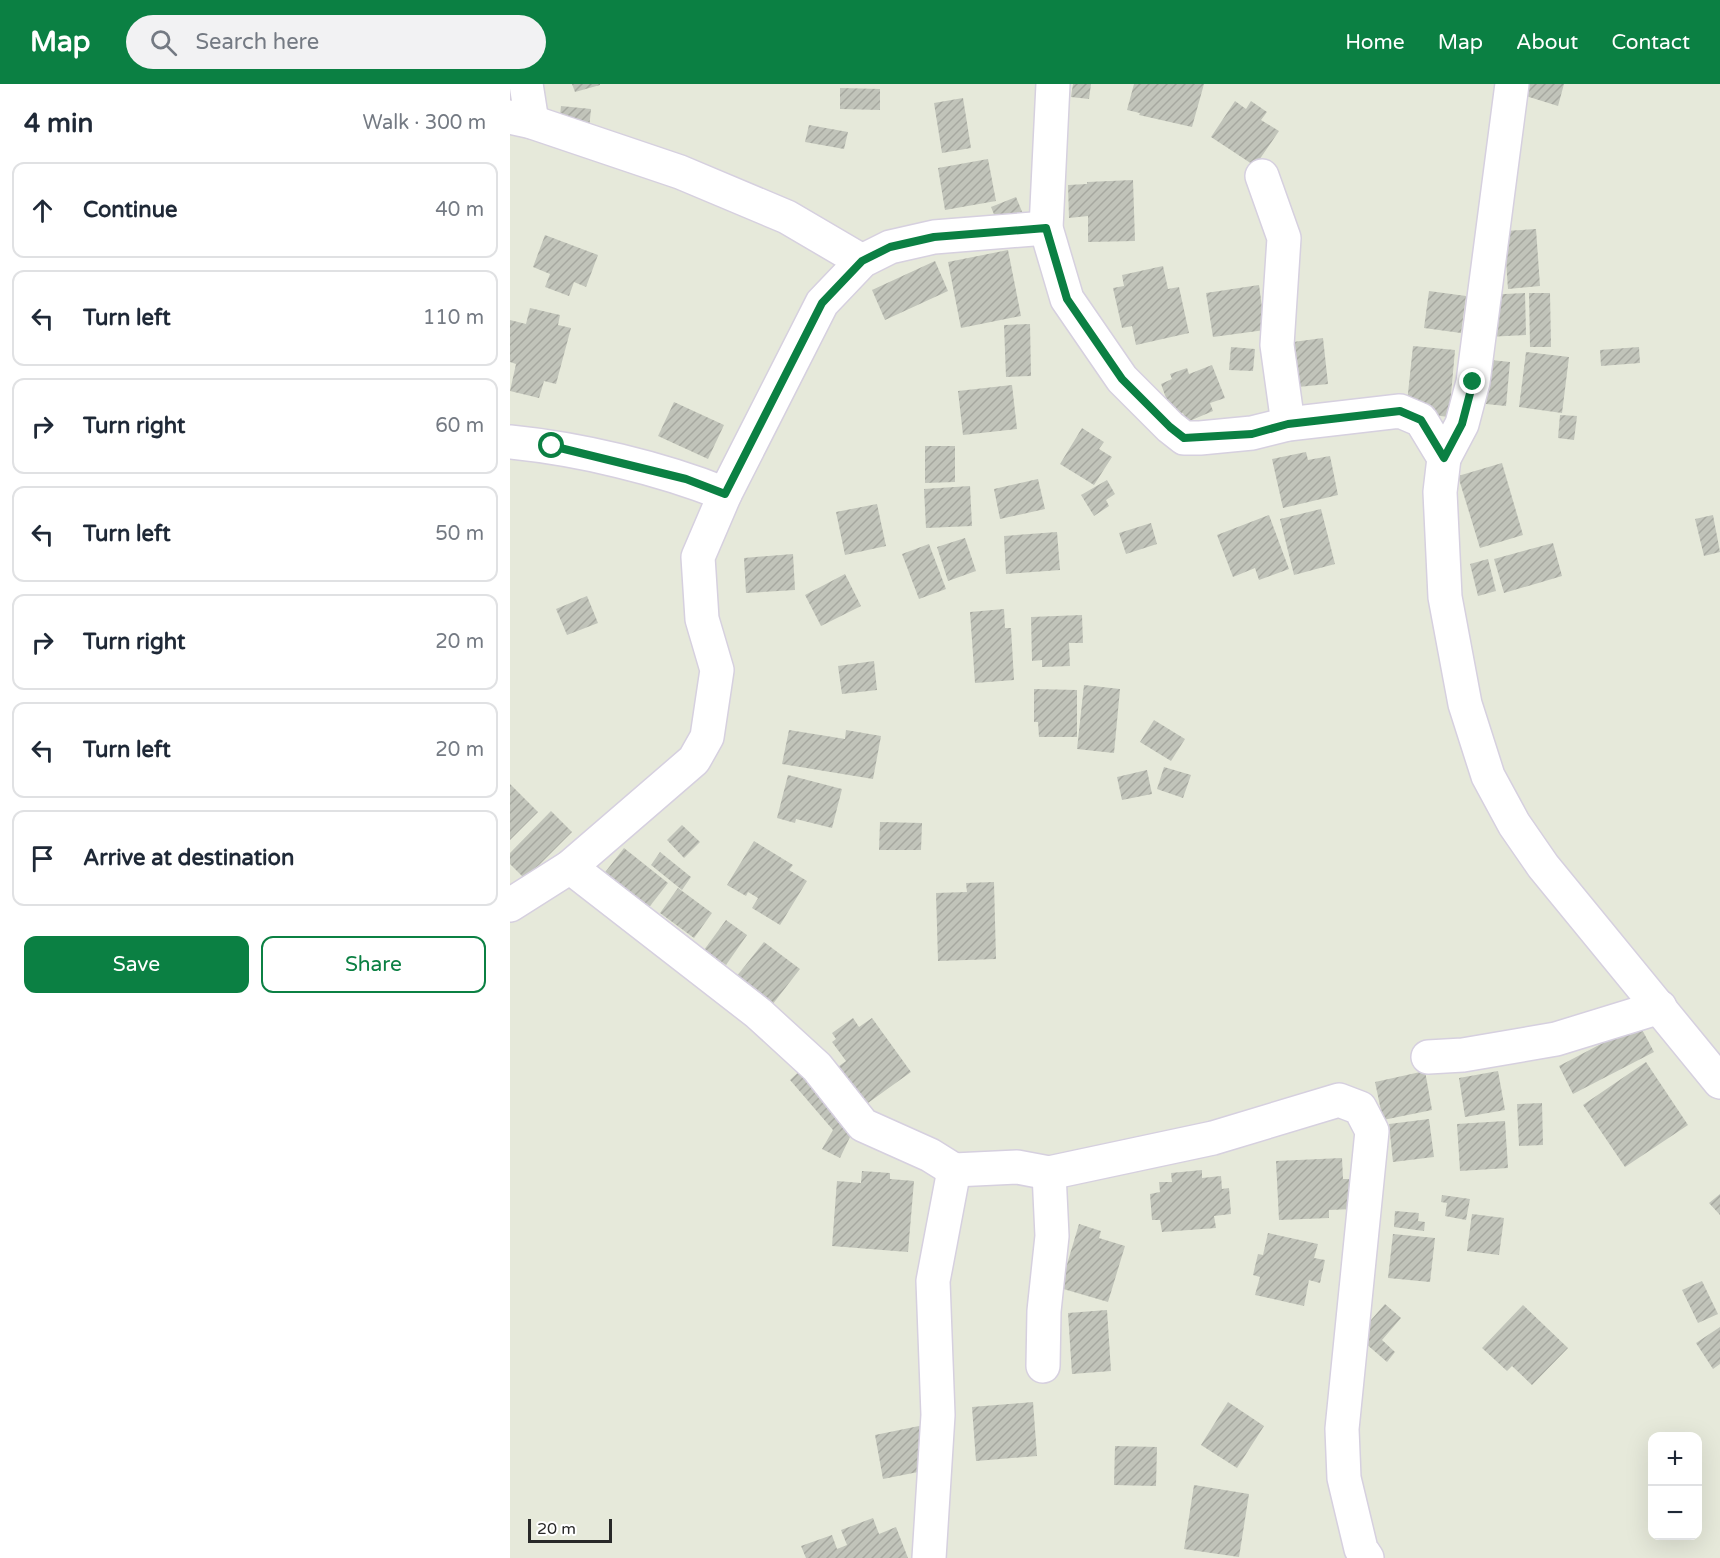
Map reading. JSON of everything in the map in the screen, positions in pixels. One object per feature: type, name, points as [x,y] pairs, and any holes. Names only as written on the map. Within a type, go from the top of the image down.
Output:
[{"type":"street","points":[[526,84],[521,120],[680,172],[787,217],[862,261]]},
{"type":"street","points":[[1053,84],[1046,228],[1067,299],[1122,379],[1170,427],[1184,438],[1200,438],[1252,434],[1288,424],[1400,411],[1421,420],[1444,458]]},
{"type":"street","points":[[1512,84],[1473,382],[1462,424],[1444,458],[1440,492],[1445,597],[1465,704],[1488,776],[1514,824],[1543,866],[1720,1082]]},
{"type":"street","points":[[1262,177],[1284,238],[1276,345],[1288,424]]},
{"type":"street","points":[[510,905],[570,867],[694,760],[707,737],[717,670],[702,619],[698,557],[725,494],[822,303],[862,261],[890,247],[934,237],[1046,228]]},
{"type":"street","points":[[510,442],[563,448],[686,479],[725,494]]},
{"type":"street","points":[[570,867],[758,1013],[817,1067],[863,1125],[930,1155],[954,1170],[1017,1167],[1049,1173],[1214,1138],[1339,1100],[1360,1108],[1372,1131],[1342,1429],[1344,1478],[1361,1548],[1367,1558]]},
{"type":"street","points":[[1428,1057],[1463,1055],[1556,1039],[1660,1007]]},
{"type":"street","points":[[930,1558],[938,1415],[933,1281],[954,1170]]},
{"type":"street","points":[[1043,1366],[1044,1311],[1052,1236],[1049,1173]]},
{"type":"building","points":[[572,84],[600,84],[600,85],[575,92]]},
{"type":"building","points":[[1073,84],[1091,84],[1089,99],[1071,97]]},
{"type":"building","points":[[1134,84],[1204,84],[1192,127],[1139,115],[1140,113],[1127,110]]},
{"type":"building","points":[[1529,84],[1564,84],[1558,106],[1526,96]]},
{"type":"building","points":[[840,88],[880,89],[880,110],[840,109]]},
{"type":"building","points":[[963,98],[971,148],[942,153],[934,103]]},
{"type":"building","points":[[1235,101],[1246,109],[1251,101],[1267,112],[1261,120],[1279,131],[1255,166],[1211,137]]},
{"type":"building","points":[[561,106],[591,109],[589,129],[559,126]]},
{"type":"building","points":[[809,125],[848,132],[844,149],[805,142]]},
{"type":"building","points":[[988,159],[996,201],[945,210],[938,168]]},
{"type":"building","points":[[1133,180],[1135,241],[1088,242],[1088,216],[1069,218],[1068,185]]},
{"type":"building","points":[[1016,197],[1023,214],[998,224],[991,207]]},
{"type":"building","points":[[1536,229],[1540,286],[1508,289],[1504,231]]},
{"type":"building","points":[[545,235],[598,255],[586,287],[574,282],[569,296],[545,287],[550,274],[533,267]]},
{"type":"building","points":[[1008,250],[1021,316],[961,328],[948,262]]},
{"type":"building","points":[[935,261],[948,291],[885,320],[872,290]]},
{"type":"building","points":[[1163,266],[1168,289],[1179,287],[1189,333],[1136,345],[1132,326],[1122,328],[1113,288],[1124,286],[1122,275]]},
{"type":"building","points":[[1259,285],[1265,330],[1213,337],[1206,293]]},
{"type":"building","points":[[1429,291],[1466,296],[1461,333],[1424,328]]},
{"type":"building","points":[[1525,293],[1526,335],[1487,337],[1485,295]]},
{"type":"building","points":[[1529,293],[1550,293],[1551,347],[1530,347]]},
{"type":"building","points":[[530,308],[560,315],[558,325],[571,328],[556,384],[544,381],[539,398],[510,391],[516,364],[510,362],[510,320],[526,324]]},
{"type":"building","points":[[1030,324],[1031,376],[1006,377],[1004,325]]},
{"type":"building","points":[[1323,338],[1328,384],[1298,387],[1293,342]]},
{"type":"building","points":[[1413,346],[1455,350],[1449,417],[1406,412]]},
{"type":"building","points":[[1231,347],[1255,349],[1253,371],[1229,370]]},
{"type":"building","points":[[1639,347],[1640,363],[1601,366],[1600,350]]},
{"type":"building","points":[[1526,352],[1569,357],[1562,413],[1519,407]]},
{"type":"building","points":[[1491,360],[1510,362],[1506,406],[1486,404]]},
{"type":"building","points":[[1212,365],[1225,398],[1210,403],[1213,411],[1187,422],[1183,413],[1173,417],[1161,384],[1172,379],[1170,374],[1187,368],[1189,374]]},
{"type":"building","points":[[1012,385],[1017,429],[963,435],[958,391]]},
{"type":"building","points":[[674,402],[724,425],[708,459],[658,436]]},
{"type":"building","points":[[1560,415],[1577,416],[1574,440],[1558,438]]},
{"type":"building","points":[[1082,428],[1104,442],[1099,449],[1112,457],[1094,485],[1060,464]]},
{"type":"building","points":[[925,446],[955,446],[955,482],[925,483]]},
{"type":"building","points":[[1306,452],[1308,460],[1330,456],[1338,495],[1283,508],[1272,459]]},
{"type":"building","points":[[1502,463],[1523,535],[1480,548],[1458,476]]},
{"type":"building","points":[[1038,479],[1045,509],[1000,519],[994,489]]},
{"type":"building","points":[[1107,480],[1115,494],[1106,500],[1109,506],[1094,516],[1081,495]]},
{"type":"building","points":[[970,486],[972,526],[926,528],[924,489]]},
{"type":"building","points":[[877,504],[886,546],[845,555],[836,512]]},
{"type":"building","points":[[1321,509],[1335,564],[1294,575],[1280,519]]},
{"type":"building","points":[[1269,515],[1289,569],[1259,580],[1255,568],[1233,577],[1217,535]]},
{"type":"building","points":[[1713,515],[1720,552],[1704,556],[1695,519]]},
{"type":"building","points":[[1151,523],[1157,544],[1126,554],[1119,533]]},
{"type":"building","points":[[1057,532],[1060,570],[1006,574],[1004,536]]},
{"type":"building","points":[[965,538],[976,571],[948,581],[937,547]]},
{"type":"building","points":[[1553,543],[1562,576],[1504,593],[1494,559]]},
{"type":"building","points":[[929,544],[946,589],[919,599],[902,554]]},
{"type":"building","points":[[793,554],[795,590],[746,593],[744,558]]},
{"type":"building","points":[[1488,559],[1496,591],[1478,596],[1470,564]]},
{"type":"building","points":[[845,574],[861,606],[821,626],[805,595]]},
{"type":"building","points":[[587,596],[598,623],[567,635],[556,609]]},
{"type":"building","points":[[1004,609],[1005,628],[1011,628],[1014,680],[975,683],[970,612]]},
{"type":"building","points":[[1082,615],[1083,643],[1069,643],[1070,666],[1042,667],[1042,660],[1032,661],[1031,617]]},
{"type":"building","points":[[874,661],[877,690],[842,694],[838,666]]},
{"type":"building","points":[[1084,685],[1120,689],[1114,753],[1077,749]]},
{"type":"building","points":[[1034,689],[1077,690],[1077,737],[1039,737],[1038,722],[1034,722]]},
{"type":"building","points":[[1154,720],[1185,739],[1171,761],[1140,742]]},
{"type":"building","points":[[789,730],[845,739],[846,730],[881,736],[873,779],[782,764]]},
{"type":"building","points":[[1164,767],[1191,775],[1183,798],[1157,789]]},
{"type":"building","points":[[1147,770],[1152,794],[1122,800],[1117,777]]},
{"type":"building","points":[[788,775],[842,789],[832,828],[796,819],[795,823],[777,818]]},
{"type":"building","points":[[510,784],[538,812],[510,840]]},
{"type":"building","points":[[551,811],[572,832],[525,879],[510,864],[510,853]]},
{"type":"building","points":[[880,822],[922,823],[921,850],[879,850]]},
{"type":"building","points":[[682,825],[700,842],[684,858],[667,840]]},
{"type":"building","points":[[754,841],[793,865],[789,870],[807,881],[780,925],[752,908],[758,898],[748,892],[746,896],[727,885]]},
{"type":"building","points":[[624,848],[668,883],[643,915],[599,880]]},
{"type":"building","points":[[660,852],[691,877],[682,890],[651,865]]},
{"type":"building","points":[[994,882],[996,959],[938,961],[936,893],[967,892],[966,883]]},
{"type":"building","points":[[678,888],[712,913],[694,938],[660,913]]},
{"type":"building","points":[[726,920],[747,935],[726,965],[704,950]]},
{"type":"building","points":[[764,942],[800,969],[772,1005],[736,977]]},
{"type":"building","points":[[853,1018],[859,1027],[872,1018],[911,1072],[854,1113],[827,1075],[846,1061],[832,1042],[836,1039],[832,1033]]},
{"type":"building","points":[[1639,1024],[1654,1052],[1573,1094],[1559,1066]]},
{"type":"building","points":[[1646,1062],[1688,1125],[1625,1167],[1583,1105]]},
{"type":"building","points":[[806,1065],[853,1120],[850,1137],[840,1158],[822,1149],[833,1130],[790,1080]]},
{"type":"building","points":[[1425,1071],[1432,1110],[1383,1120],[1375,1082]]},
{"type":"building","points":[[1498,1071],[1505,1110],[1465,1117],[1459,1078]]},
{"type":"building","points":[[1542,1103],[1543,1145],[1519,1146],[1517,1104]]},
{"type":"building","points":[[1429,1119],[1434,1157],[1393,1162],[1389,1124]]},
{"type":"building","points":[[1505,1121],[1508,1168],[1460,1171],[1457,1124]]},
{"type":"building","points":[[1342,1158],[1343,1179],[1352,1179],[1353,1209],[1329,1210],[1329,1218],[1279,1220],[1276,1161]]},
{"type":"building","points":[[1202,1170],[1202,1178],[1221,1176],[1222,1189],[1229,1188],[1231,1214],[1214,1216],[1216,1228],[1162,1232],[1160,1220],[1152,1220],[1150,1194],[1160,1192],[1159,1182],[1172,1182],[1171,1173]]},
{"type":"building","points":[[862,1171],[890,1173],[890,1179],[914,1181],[908,1252],[832,1246],[837,1181],[861,1183]]},
{"type":"building","points":[[1720,1194],[1720,1215],[1709,1203]]},
{"type":"building","points":[[1442,1195],[1470,1199],[1466,1220],[1445,1216],[1447,1203],[1441,1202]]},
{"type":"building","points":[[1395,1211],[1419,1213],[1418,1221],[1425,1222],[1424,1231],[1394,1227]]},
{"type":"building","points":[[1472,1214],[1504,1218],[1499,1255],[1467,1251]]},
{"type":"building","points":[[1079,1224],[1101,1231],[1099,1238],[1125,1246],[1108,1302],[1060,1288]]},
{"type":"building","points":[[1268,1233],[1318,1244],[1314,1258],[1325,1260],[1320,1283],[1309,1280],[1304,1306],[1255,1295],[1260,1277],[1253,1275],[1258,1254],[1263,1255]]},
{"type":"building","points":[[1393,1234],[1435,1238],[1430,1282],[1388,1278]]},
{"type":"building","points":[[1702,1281],[1718,1314],[1698,1323],[1682,1290]]},
{"type":"building","points":[[1385,1304],[1401,1318],[1382,1340],[1395,1352],[1387,1362],[1357,1336]]},
{"type":"building","points":[[1523,1305],[1568,1348],[1532,1385],[1512,1366],[1507,1371],[1482,1348]]},
{"type":"building","points":[[1107,1310],[1111,1371],[1072,1374],[1068,1313]]},
{"type":"building","points":[[1720,1327],[1720,1364],[1713,1369],[1696,1343]]},
{"type":"building","points":[[1033,1402],[1037,1456],[976,1461],[972,1407]]},
{"type":"building","points":[[1228,1402],[1264,1426],[1237,1468],[1201,1445]]},
{"type":"building","points":[[924,1425],[933,1469],[883,1479],[875,1435]]},
{"type":"building","points":[[1115,1446],[1157,1447],[1156,1486],[1114,1485]]},
{"type":"building","points":[[1194,1485],[1249,1494],[1239,1557],[1184,1549]]},
{"type":"building","points":[[873,1518],[879,1534],[896,1527],[908,1558],[806,1558],[801,1546],[832,1535],[837,1549],[847,1545],[841,1530]]},
{"type":"route","points":[[552,446],[686,479],[725,494],[822,303],[862,261],[890,247],[934,237],[1046,228],[1067,299],[1122,379],[1184,438],[1252,434],[1288,424],[1400,411],[1421,420],[1444,458],[1462,424],[1473,382]]}]
